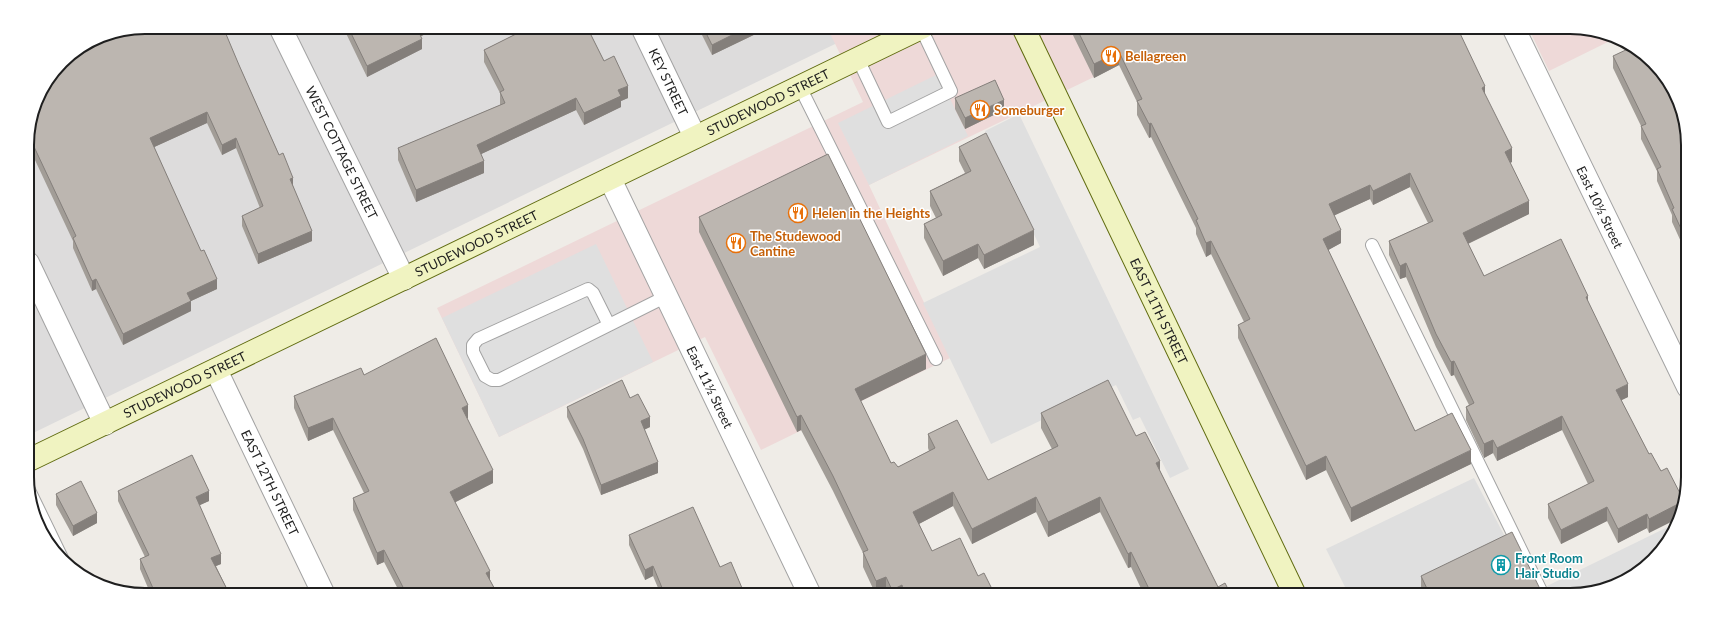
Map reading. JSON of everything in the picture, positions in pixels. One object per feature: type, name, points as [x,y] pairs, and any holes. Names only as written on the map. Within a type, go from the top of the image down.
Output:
[{"type":"main road","name":"STUDEWOOD STREET","points":[[34,458],[910,34]]},
{"type":"main road","name":"EAST 11TH STREET","points":[[1026,34],[1292,588]]},
{"type":"street","name":"WEST COTTAGE STREET","points":[[283,34],[404,279]]},
{"type":"street","name":"KEY STREET","points":[[645,34],[695,138]]},
{"type":"street","name":"East 10½ Street","points":[[1516,34],[1681,372]]},
{"type":"street","name":"East 11½ Street","points":[[610,178],[807,588]]},
{"type":"street","points":[[34,276],[105,424]]},
{"type":"street","name":"EAST 12TH STREET","points":[[216,370],[321,588]]},
{"type":"lane","points":[[858,59],[888,122],[951,91],[925,34]]},
{"type":"lane","points":[[800,87],[936,359]]},
{"type":"lane","points":[[1372,245],[1540,588]]},
{"type":"lane","points":[[609,325],[593,293],[588,289],[478,339],[473,345],[473,352],[485,376],[492,380],[499,380],[609,325],[667,296]]},
{"type":"lane","points":[[40,512],[52,537]]},
{"type":"shaded area","points":[[830,34],[1183,34],[869,185],[950,358],[761,450],[705,337],[499,437],[437,308],[863,102]]},
{"type":"shaded area","points":[[856,34],[34,433],[35,129],[137,35]]},
{"type":"shaded area","points":[[1531,34],[1585,35],[1609,41],[1549,71]]},
{"type":"shaded area","points":[[938,74],[968,136],[869,185],[838,123]]},
{"type":"shaded area","points":[[1019,114],[1189,469],[1170,478],[1140,417],[1133,420],[1116,385],[991,444],[923,303],[1040,247],[985,131]]},
{"type":"shaded area","points":[[596,244],[653,362],[499,437],[442,318]]},
{"type":"shaded area","points":[[1474,478],[1511,548],[1429,588],[1346,588],[1326,549]]},
{"type":"shaded area","points":[[1670,526],[1649,556],[1619,577],[1592,586],[1577,588],[1548,588],[1547,586]]},
{"type":"building","points":[[145,34],[226,34],[279,155],[283,153],[293,178],[290,179],[312,231],[258,254],[242,216],[263,206],[236,138],[222,145],[207,112],[150,138],[201,251],[204,250],[217,279],[187,293],[191,301],[123,334],[96,279],[92,281],[73,238],[76,236],[34,147],[36,123],[42,102],[61,72],[72,61],[96,45],[123,36]]},
{"type":"building","points":[[351,34],[420,34],[422,39],[367,66]]},
{"type":"building","points":[[516,34],[590,34],[604,61],[614,56],[628,86],[618,90],[621,96],[584,113],[576,98],[477,145],[484,161],[416,190],[398,148],[505,103],[500,92],[504,90],[484,50]]},
{"type":"building","points":[[706,34],[734,34],[712,45]]},
{"type":"building","points":[[1079,34],[1460,34],[1485,86],[1482,88],[1512,148],[1505,152],[1529,201],[1463,233],[1484,276],[1561,239],[1588,296],[1586,297],[1628,384],[1616,390],[1649,454],[1651,453],[1661,471],[1667,468],[1680,493],[1677,504],[1649,519],[1647,514],[1618,529],[1607,507],[1561,530],[1548,504],[1594,481],[1562,416],[1497,448],[1493,440],[1484,444],[1466,407],[1474,403],[1454,361],[1451,362],[1436,334],[1406,263],[1400,266],[1389,241],[1433,221],[1410,173],[1373,191],[1370,185],[1329,204],[1341,230],[1323,239],[1415,431],[1452,413],[1471,450],[1351,508],[1326,456],[1306,466],[1238,325],[1250,319],[1211,241],[1206,243],[1196,220],[1198,219],[1151,123],[1149,124],[1137,101],[1142,99],[1119,52],[1094,64]]},
{"type":"building","points":[[1627,50],[1643,61],[1654,72],[1673,102],[1680,130],[1681,145],[1681,229],[1672,209],[1674,208],[1657,169],[1661,167],[1641,126],[1646,124],[1613,56]]},
{"type":"building","points":[[995,80],[1004,100],[965,118],[955,98]]},
{"type":"building","points":[[986,133],[1034,230],[984,255],[978,244],[943,261],[924,224],[942,215],[930,191],[971,171],[959,147]]},
{"type":"building","points":[[828,154],[926,354],[855,389],[891,463],[894,462],[898,467],[935,448],[928,434],[957,420],[988,480],[1058,446],[1041,413],[1108,380],[1136,436],[1145,432],[1160,461],[1156,463],[1218,587],[1225,583],[1228,588],[1149,588],[1131,552],[1128,554],[1100,497],[1048,522],[1036,497],[972,529],[953,492],[913,512],[932,551],[960,538],[978,576],[984,573],[992,588],[903,588],[902,585],[896,588],[891,588],[886,577],[876,581],[863,552],[868,550],[833,476],[801,415],[797,417],[699,217]]},
{"type":"building","points":[[436,338],[468,405],[462,408],[493,470],[450,492],[490,571],[486,573],[494,588],[403,588],[384,550],[377,553],[353,498],[369,491],[333,418],[308,428],[294,396],[361,368],[364,375]]},
{"type":"building","points":[[622,380],[630,398],[638,394],[650,417],[641,421],[658,462],[601,485],[583,439],[567,407]]},
{"type":"building","points":[[192,455],[209,491],[196,497],[221,554],[211,558],[226,588],[153,588],[140,559],[149,555],[118,491]]},
{"type":"building","points":[[81,481],[97,513],[73,526],[56,494]]},
{"type":"building","points":[[693,507],[720,567],[731,562],[742,588],[662,588],[653,566],[645,570],[629,535]]},
{"type":"building","points":[[1512,532],[1540,588],[1427,588],[1421,576]]},
{"type":"place","name":"Bellagreen","points":[[1111,56]]},
{"type":"place","name":"Someburger","points":[[980,110]]},
{"type":"place","name":"Helen in the Heights","points":[[798,213]]},
{"type":"place","name":"The Studewood Cantine","points":[[736,243]]},
{"type":"place","name":"Front Room Hair Studio","points":[[1501,565]]}]
